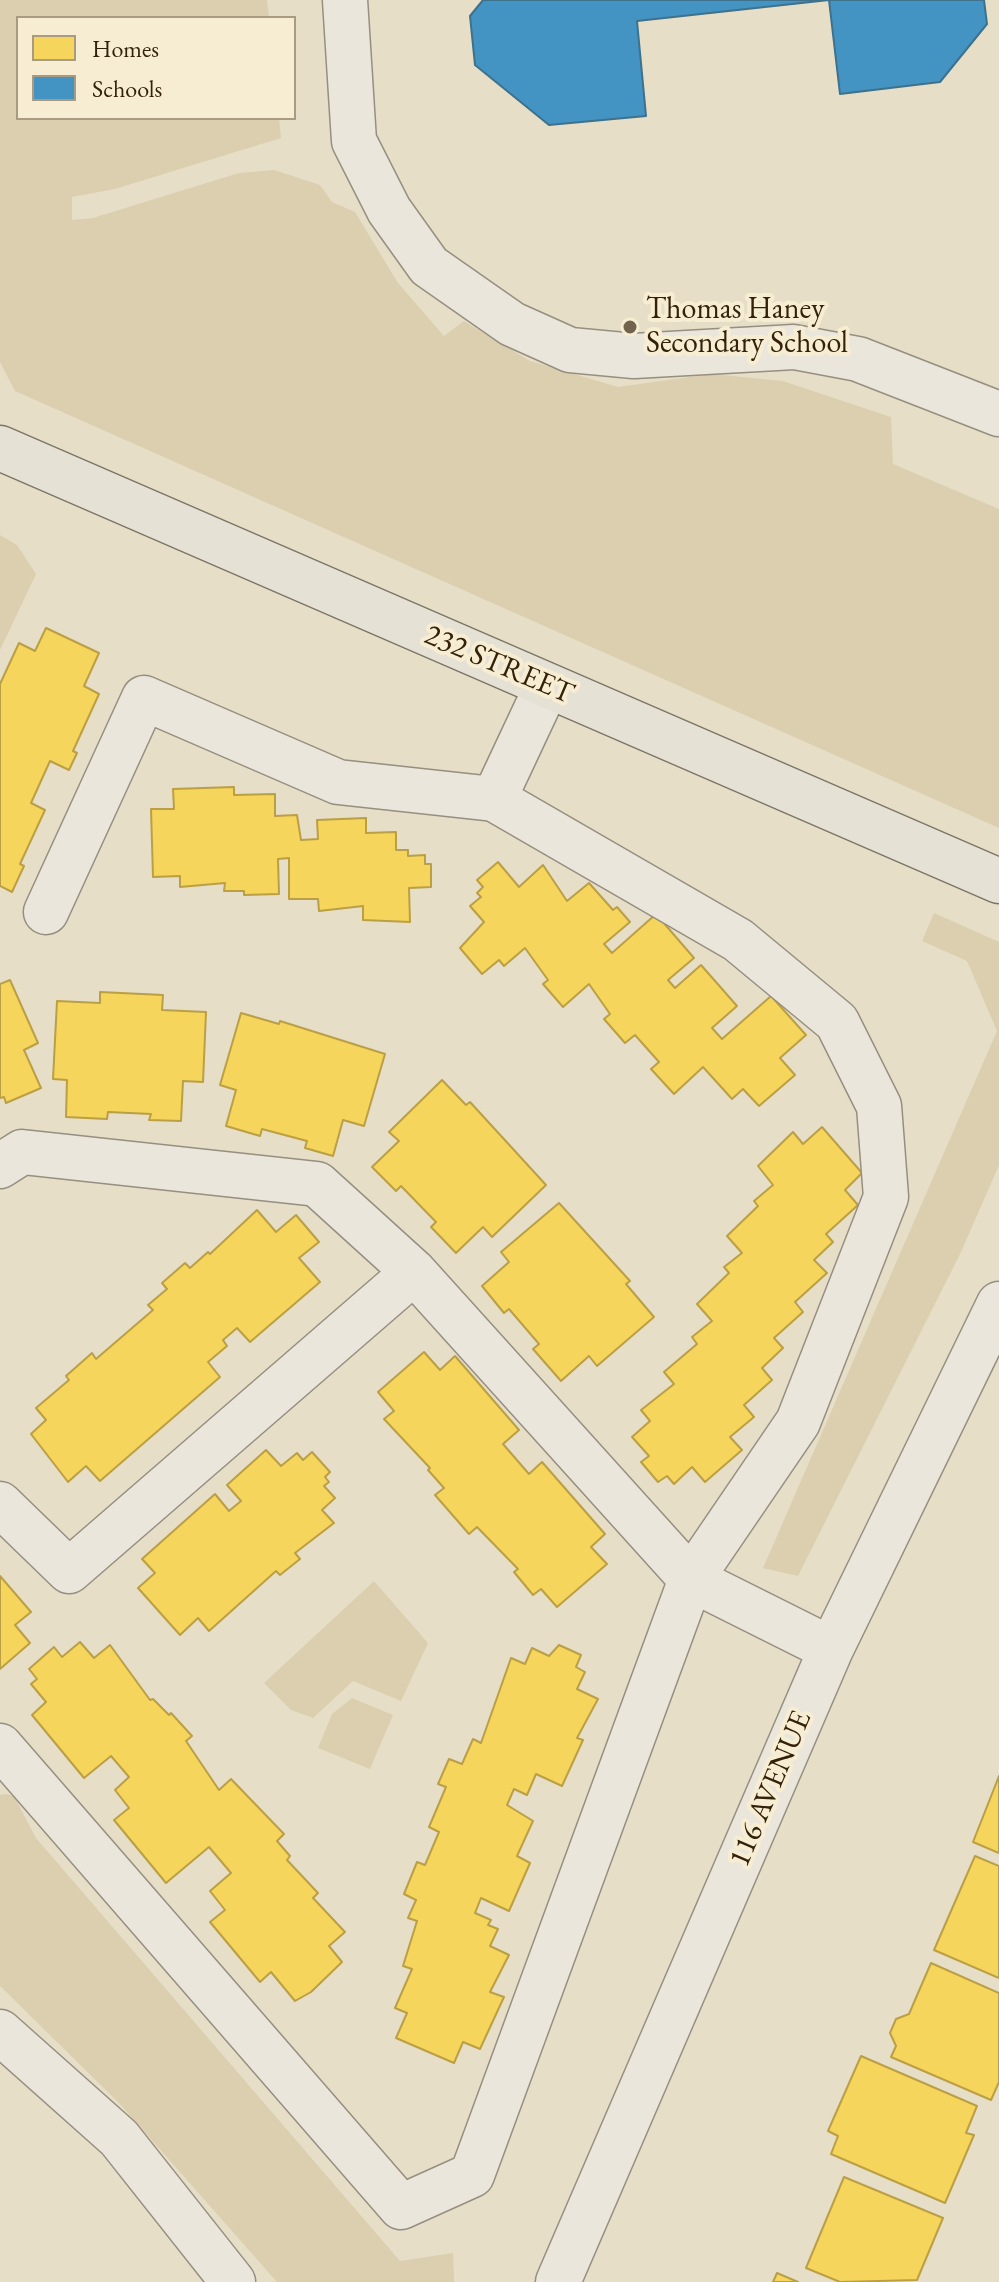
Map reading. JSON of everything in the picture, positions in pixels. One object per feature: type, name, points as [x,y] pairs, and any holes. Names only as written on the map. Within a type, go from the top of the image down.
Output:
[{"type":"main road","name":"232 STREET","points":[[0,448],[999,881]]},
{"type":"street","points":[[345,0],[354,141],[389,210],[429,266],[512,324],[570,350],[634,356],[794,347],[858,359],[999,414]]},
{"type":"street","points":[[494,799],[547,686]]},
{"type":"street","points":[[0,1746],[401,2207],[472,2175],[691,1579],[798,1422],[886,1197],[879,1106],[837,1022],[738,940],[494,799],[338,782],[144,698],[46,912]]},
{"type":"street","points":[[0,1166],[22,1152],[317,1184],[414,1272],[691,1579],[831,1649]]},
{"type":"street","points":[[0,1504],[69,1571],[414,1272]]},
{"type":"street","name":"116 AVENUE","points":[[558,2282],[831,1649],[999,1304]]},
{"type":"street","points":[[0,2032],[119,2138],[233,2282]]},
{"type":"shaded area","points":[[0,0],[267,0],[269,16],[16,16],[16,120],[279,120],[281,138],[115,189],[72,197],[72,220],[93,218],[239,173],[274,170],[320,185],[332,202],[355,212],[398,283],[444,336],[464,321],[530,361],[618,387],[711,374],[783,381],[891,417],[893,464],[999,509],[999,828],[15,391],[0,362]]},
{"type":"shaded area","points":[[0,535],[17,545],[36,574],[0,650]]},
{"type":"shaded area","points":[[934,913],[999,942],[999,1165],[961,1252],[798,1576],[763,1568],[997,1031],[967,961],[922,941]]},
{"type":"shaded area","points":[[374,1581],[428,1643],[401,1701],[353,1681],[313,1718],[291,1710],[264,1683]]},
{"type":"shaded area","points":[[352,1698],[393,1715],[370,1769],[318,1748],[332,1714]]},
{"type":"shaded area","points":[[0,1795],[14,1796],[36,1838],[400,2261],[453,2253],[454,2282],[277,2282],[119,2103],[0,1986]]},
{"type":"building: Homes","points":[[46,628],[99,653],[84,686],[99,694],[73,751],[77,753],[69,770],[50,761],[31,803],[45,810],[20,864],[24,866],[12,892],[0,886],[0,684],[19,643],[35,651]]},
{"type":"building: Homes","points":[[234,787],[234,795],[275,794],[275,816],[297,815],[301,840],[318,839],[317,820],[366,818],[366,833],[396,832],[396,850],[408,850],[408,856],[425,855],[425,864],[431,864],[431,887],[409,888],[410,922],[363,920],[363,906],[319,911],[318,899],[289,899],[289,858],[278,859],[279,894],[244,895],[244,891],[224,891],[225,883],[180,887],[180,876],[153,877],[151,809],[174,809],[173,789]]},
{"type":"building: Homes","points":[[498,862],[519,887],[543,865],[567,901],[589,883],[613,910],[617,907],[630,922],[604,944],[612,953],[656,914],[694,958],[668,980],[675,988],[701,965],[737,1006],[712,1028],[722,1039],[771,996],[806,1035],[780,1058],[795,1075],[759,1106],[743,1089],[732,1099],[703,1067],[674,1094],[651,1069],[659,1062],[635,1035],[625,1043],[604,1019],[610,1014],[589,984],[563,1007],[543,984],[548,980],[525,948],[504,966],[499,960],[482,974],[460,948],[484,922],[470,906],[481,897],[477,893],[483,887],[477,880]]},
{"type":"building: Homes","points":[[10,980],[38,1043],[24,1050],[41,1088],[6,1103],[4,1097],[0,1098],[0,984]]},
{"type":"building: Homes","points":[[100,992],[163,995],[162,1010],[206,1012],[203,1082],[183,1081],[181,1121],[149,1120],[151,1114],[108,1112],[107,1119],[66,1117],[67,1080],[53,1079],[57,1001],[100,1003]]},
{"type":"building: Homes","points":[[241,1013],[279,1024],[280,1021],[385,1054],[364,1126],[343,1120],[333,1156],[305,1148],[307,1141],[262,1129],[260,1136],[226,1126],[236,1090],[220,1085]]},
{"type":"building: Homes","points":[[442,1080],[466,1105],[470,1102],[546,1185],[492,1237],[483,1227],[456,1253],[431,1227],[436,1222],[401,1186],[396,1191],[372,1167],[399,1141],[389,1132]]},
{"type":"building: Homes","points":[[822,1127],[862,1173],[845,1190],[858,1205],[826,1234],[833,1242],[814,1260],[827,1273],[795,1302],[803,1312],[774,1338],[783,1348],[762,1368],[772,1380],[744,1405],[754,1417],[730,1437],[742,1450],[705,1482],[692,1467],[674,1484],[667,1476],[658,1482],[641,1462],[649,1456],[632,1437],[650,1421],[641,1410],[674,1384],[664,1372],[697,1344],[692,1337],[712,1321],[697,1304],[729,1273],[724,1267],[742,1253],[727,1236],[758,1206],[754,1201],[773,1185],[758,1166],[793,1132],[803,1144]]},
{"type":"building: Homes","points":[[559,1203],[630,1281],[626,1284],[654,1317],[597,1366],[589,1356],[561,1381],[533,1349],[539,1344],[509,1309],[504,1313],[482,1286],[509,1262],[501,1252]]},
{"type":"building: Homes","points":[[257,1210],[276,1232],[296,1215],[319,1242],[299,1258],[320,1282],[250,1342],[237,1328],[223,1340],[227,1346],[208,1362],[220,1377],[100,1481],[86,1466],[68,1482],[31,1434],[46,1420],[36,1408],[69,1380],[66,1376],[92,1353],[96,1359],[153,1310],[148,1305],[167,1289],[162,1283],[185,1263],[190,1268],[208,1252],[210,1254]]},
{"type":"building: Homes","points":[[424,1352],[440,1370],[455,1356],[519,1430],[503,1444],[529,1474],[542,1462],[605,1534],[591,1547],[607,1564],[557,1607],[541,1589],[533,1595],[514,1572],[518,1569],[477,1527],[469,1534],[435,1495],[444,1488],[428,1470],[430,1468],[384,1419],[394,1411],[378,1392]]},
{"type":"building: Homes","points":[[266,1450],[281,1466],[297,1453],[303,1460],[312,1452],[330,1472],[325,1477],[329,1482],[324,1486],[335,1498],[322,1510],[334,1523],[295,1553],[300,1559],[280,1575],[276,1571],[209,1631],[198,1618],[180,1635],[138,1588],[155,1573],[142,1559],[215,1494],[229,1511],[241,1501],[227,1485]]},
{"type":"building: Homes","points":[[0,1576],[31,1612],[15,1625],[30,1643],[0,1669]]},
{"type":"building: Homes","points":[[80,1642],[94,1658],[110,1645],[150,1700],[153,1699],[169,1715],[171,1713],[192,1736],[186,1741],[219,1790],[231,1779],[284,1834],[277,1841],[290,1856],[287,1860],[318,1893],[313,1898],[345,1932],[329,1946],[342,1962],[311,1992],[295,2001],[271,1972],[260,1982],[210,1922],[225,1910],[210,1891],[231,1873],[209,1847],[166,1883],[114,1820],[129,1808],[115,1790],[129,1777],[111,1756],[84,1778],[32,1715],[46,1702],[31,1684],[37,1679],[29,1669],[54,1647],[62,1657]]},
{"type":"building: Homes","points":[[559,1645],[581,1655],[576,1667],[585,1672],[577,1689],[598,1699],[577,1738],[583,1740],[562,1786],[536,1774],[527,1795],[514,1789],[507,1805],[533,1821],[517,1856],[530,1863],[509,1911],[481,1898],[475,1913],[491,1920],[488,1925],[498,1929],[490,1946],[509,1955],[490,1992],[504,1997],[480,2049],[463,2042],[454,2063],[396,2038],[407,2013],[395,2008],[412,1969],[403,1966],[417,1921],[408,1918],[416,1900],[404,1894],[417,1862],[425,1865],[439,1832],[429,1827],[446,1787],[438,1784],[449,1759],[462,1764],[473,1739],[481,1743],[511,1658],[525,1664],[532,1648],[549,1656]]},
{"type":"building: Homes","points":[[999,1776],[999,1853],[973,1842]]},
{"type":"building: Homes","points":[[975,1856],[999,1866],[999,1978],[934,1950]]},
{"type":"building: Homes","points":[[931,1963],[999,1993],[999,2082],[991,2100],[891,2057],[896,2046],[890,2033],[896,2019],[909,2014]]},
{"type":"building: Homes","points":[[861,2056],[977,2106],[966,2133],[974,2135],[945,2203],[831,2154],[838,2136],[828,2131]]},
{"type":"building: Homes","points":[[844,2177],[943,2218],[917,2280],[840,2282],[806,2268]]},
{"type":"building: Homes","points":[[777,2273],[798,2282],[773,2282]]},
{"type":"building: Schools","points":[[483,0],[829,0],[637,21],[646,116],[549,125],[475,65],[470,16]]},
{"type":"building: Schools","points":[[829,0],[984,0],[987,24],[940,82],[840,94]]},
{"type":"place","name":"Thomas Haney Secondary School","points":[[630,327]]}]
